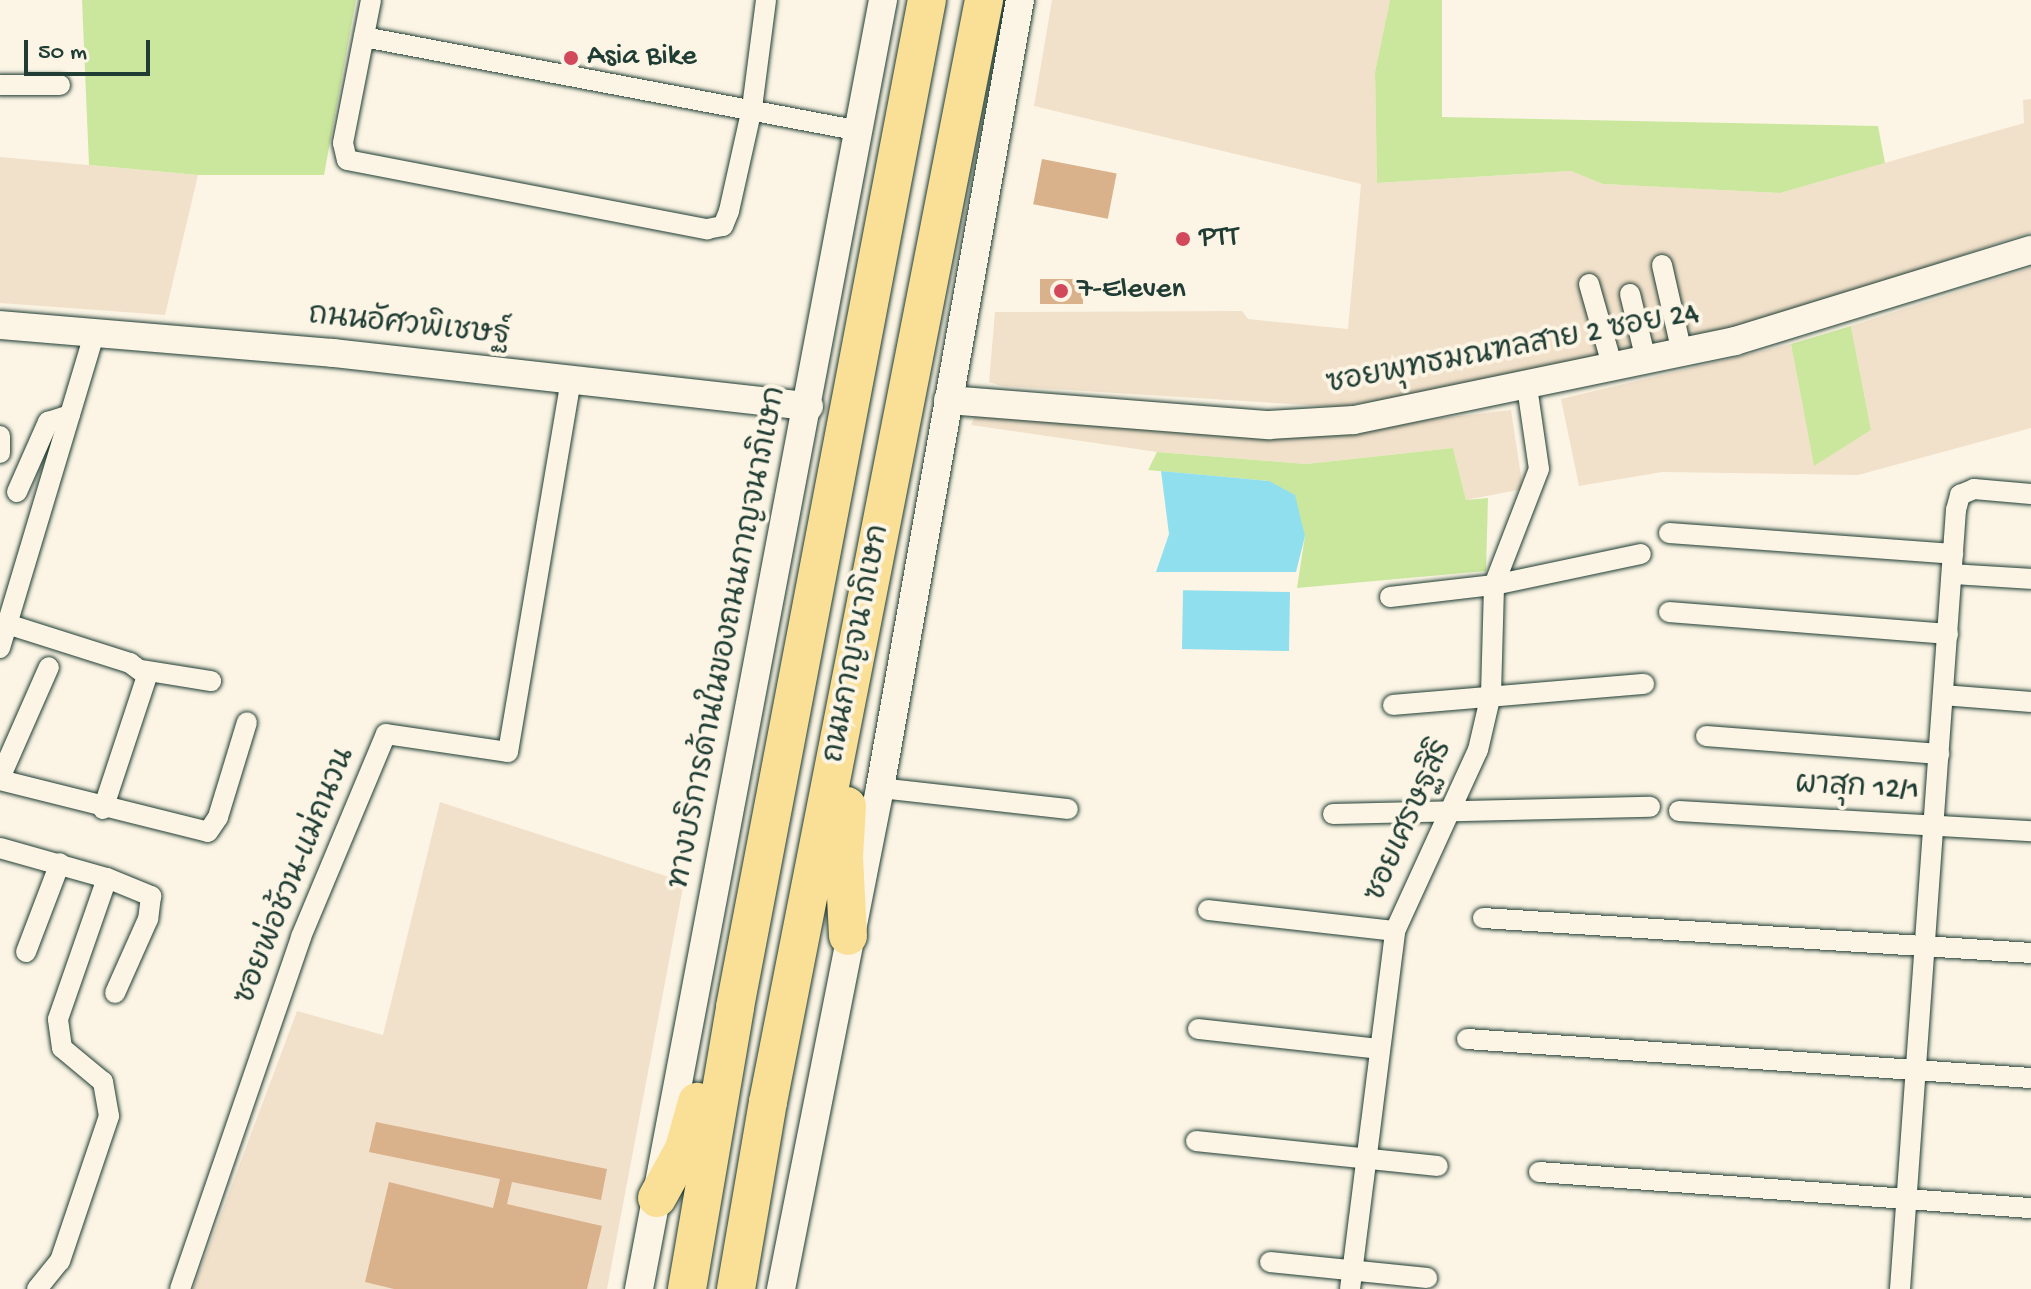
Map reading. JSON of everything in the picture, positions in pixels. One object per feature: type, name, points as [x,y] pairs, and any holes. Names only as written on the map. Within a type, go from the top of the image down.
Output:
[{"type":"highway","points":[[897,158],[903,0]]},
{"type":"highway","name":"ถนนกาญจนาภิเษก","points":[[687,1289],[735,1007],[927,0]]},
{"type":"highway","name":"ถนนกาญจนาภิเษก","points":[[736,1289],[984,0]]},
{"type":"highway","points":[[847,705],[856,749],[844,857],[848,936]]},
{"type":"highway","points":[[657,1198],[684,1149],[705,1077],[735,1007]]},
{"type":"main road","name":"ทางบริการด้านในของถนนกาญจนาภิเษก","points":[[639,1289],[809,406],[883,0]]},
{"type":"main road","points":[[781,1289],[848,936],[880,788],[1020,0]]},
{"type":"main road","name":"ซอยพุทธมณฑลสาย 2 ซอย 24","points":[[948,400],[1317,425],[1527,387],[1682,353],[1896,295],[2031,250]]},
{"type":"main road","name":"ถนนอัศวพิเชษฐ์","points":[[0,325],[571,379],[809,406]]},
{"type":"street","points":[[371,0],[343,143],[347,160],[691,226],[723,226],[752,108],[766,0]]},
{"type":"street","points":[[364,37],[752,108],[860,131]]},
{"type":"street","points":[[0,85],[60,85]]},
{"type":"street","points":[[1662,265],[1682,353]]},
{"type":"street","points":[[1589,284],[1613,368]]},
{"type":"street","points":[[1630,294],[1646,360]]},
{"type":"street","points":[[0,648],[95,332]]},
{"type":"street","name":"ซอยพ่อช้วน-แม่ถนวน","points":[[180,1289],[301,937],[386,734],[508,752],[571,379]]},
{"type":"street","name":"ซอยเศรษฐสิริ","points":[[1351,1280],[1395,931],[1478,750],[1491,694],[1494,585],[1539,469],[1527,387]]},
{"type":"street","points":[[17,492],[48,422],[70,415]]},
{"type":"street","points":[[0,436],[0,453]]},
{"type":"street","points":[[1900,1289],[1952,564],[1960,495],[1974,489],[2031,494]]},
{"type":"street","points":[[1669,533],[1952,564],[2031,579]]},
{"type":"street","points":[[1390,597],[1494,585],[1641,554]]},
{"type":"street","points":[[1669,612],[1948,634]]},
{"type":"street","points":[[7,624],[142,670],[211,681]]},
{"type":"street","points":[[49,667],[0,779],[103,809],[208,832],[218,817],[247,722]]},
{"type":"street","points":[[103,809],[147,682],[142,670]]},
{"type":"street","points":[[1393,705],[1491,694],[1644,684]]},
{"type":"street","points":[[1943,695],[2031,702]]},
{"type":"street","points":[[1706,736],[1939,754]]},
{"type":"street","points":[[880,788],[1068,809]]},
{"type":"street","points":[[1333,814],[1650,807]]},
{"type":"street","name":"ผาสุก 12/1","points":[[1679,811],[2031,831]]},
{"type":"street","points":[[0,848],[145,890],[152,906],[115,993]]},
{"type":"street","points":[[26,952],[60,863]]},
{"type":"street","points":[[37,1289],[60,1261],[109,1116],[103,1082],[62,1048],[58,1019],[107,878]]},
{"type":"street","points":[[1208,910],[1395,931]]},
{"type":"street","points":[[1483,918],[2031,953]]},
{"type":"street","points":[[1198,1029],[1380,1049]]},
{"type":"street","points":[[1467,1039],[2031,1078]]},
{"type":"street","points":[[1196,1141],[1438,1166]]},
{"type":"street","points":[[1539,1172],[2031,1208]]},
{"type":"street","points":[[1270,1262],[1351,1280],[1427,1278]]},
{"type":"shaded area","points":[[1052,0],[1390,0],[1375,72],[1377,183],[1572,171],[1603,184],[1780,193],[2024,123],[2023,100],[2031,99],[2031,232],[1769,320],[1452,389],[1339,407],[1002,386],[989,382],[995,312],[1242,311],[1248,319],[1348,329],[1361,184],[1034,106]]},
{"type":"shaded area","points":[[0,157],[198,175],[165,315],[0,303]]},
{"type":"shaded area","points":[[2031,268],[2031,428],[1858,475],[1662,472],[1579,486],[1561,399],[1791,344],[1814,465],[1871,430],[1851,326]]},
{"type":"shaded area","points":[[978,408],[1374,426],[1511,410],[1523,489],[1466,500],[1453,448],[1306,464],[1157,452],[971,425]]},
{"type":"shaded area","points":[[440,802],[684,882],[607,1289],[193,1289],[297,1011],[383,1035]]},
{"type":"green space","points":[[82,0],[356,0],[324,175],[198,175],[89,165]]},
{"type":"green space","points":[[1390,0],[1442,0],[1442,117],[1878,126],[1885,163],[1780,193],[1603,184],[1571,171],[1377,183],[1375,72]]},
{"type":"green space","points":[[1851,326],[1871,430],[1814,466],[1791,344]]},
{"type":"green space","points":[[1453,448],[1466,500],[1488,498],[1486,571],[1297,588],[1305,536],[1269,481],[1148,470],[1157,452],[1306,464]]},
{"type":"water","points":[[1161,471],[1269,481],[1295,495],[1305,536],[1296,572],[1156,572],[1169,534]]},
{"type":"water","points":[[1183,590],[1290,592],[1289,651],[1182,649]]},
{"type":"building","points":[[1042,159],[1117,174],[1108,219],[1033,204]]},
{"type":"building","name":"7-Eleven","points":[[1040,279],[1083,279],[1083,304],[1040,304]]},
{"type":"building","points":[[376,1122],[607,1169],[601,1200],[512,1182],[507,1204],[602,1226],[587,1289],[394,1289],[365,1282],[389,1182],[493,1208],[500,1179],[369,1152]]},
{"type":"place","name":"Asia Bike","points":[[571,58]]},
{"type":"place","name":"PTT","points":[[1183,239]]},
{"type":"place","name":"7-Eleven","points":[[1061,291]]}]
